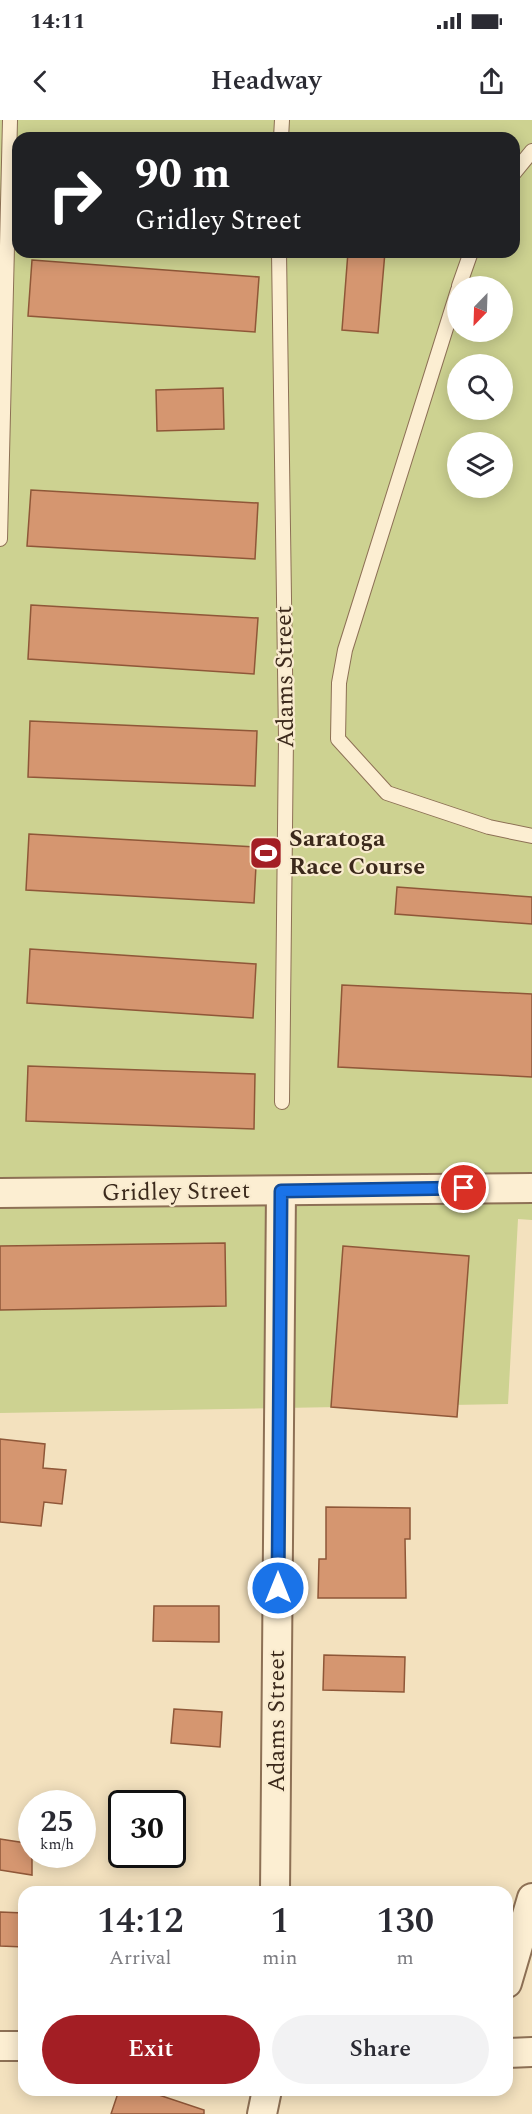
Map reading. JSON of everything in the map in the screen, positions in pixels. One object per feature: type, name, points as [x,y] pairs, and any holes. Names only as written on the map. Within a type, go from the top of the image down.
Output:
[{"type":"street","name":"Gridley Street","points":[[0,1193],[532,1188]]},
{"type":"street","name":"Adams Street","points":[[275,1886],[281,1191]]},
{"type":"street","points":[[513,1963],[532,1898]]},
{"type":"street","points":[[0,2046],[18,2046]]},
{"type":"street","points":[[513,2053],[532,2052]]},
{"type":"street","points":[[262,2114],[266,2096]]},
{"type":"lane","points":[[0,539],[10,120]]},
{"type":"lane","points":[[520,165],[532,152]]},
{"type":"lane","name":"Adams Street","points":[[279,258],[286,737],[282,1102]]},
{"type":"lane","points":[[462,276],[469,258]]},
{"type":"lane","points":[[447,323],[345,650],[339,683],[338,739],[387,793],[489,827],[532,836]]},
{"type":"green space","name":"Saratoga Race Course","points":[[0,120],[532,120],[532,1220],[518,1219],[508,1404],[0,1413]]},
{"type":"building","points":[[348,258],[384,258],[378,333],[342,330]]},
{"type":"building","points":[[32,260],[259,277],[255,332],[28,316]]},
{"type":"building","points":[[223,388],[224,429],[157,431],[156,390]]},
{"type":"building","points":[[31,490],[258,503],[255,559],[27,546]]},
{"type":"building","points":[[31,605],[258,618],[254,674],[28,659]]},
{"type":"building","points":[[30,721],[257,731],[255,786],[28,777]]},
{"type":"building","points":[[29,834],[257,847],[254,903],[26,890]]},
{"type":"building","points":[[397,887],[532,897],[532,924],[395,914]]},
{"type":"building","points":[[30,949],[256,964],[253,1018],[27,1003]]},
{"type":"building","points":[[342,985],[532,994],[532,1077],[338,1067]]},
{"type":"building","points":[[28,1066],[255,1074],[254,1129],[26,1121]]},
{"type":"building","points":[[225,1243],[226,1306],[0,1310],[0,1246]]},
{"type":"building","points":[[343,1246],[469,1256],[457,1417],[331,1407]]},
{"type":"building","points":[[0,1439],[45,1444],[43,1468],[66,1470],[62,1504],[44,1502],[41,1526],[0,1522]]},
{"type":"building","points":[[326,1507],[410,1508],[410,1539],[405,1539],[406,1598],[318,1598],[319,1559],[326,1559]]},
{"type":"building","points":[[154,1606],[219,1606],[219,1642],[153,1641]]},
{"type":"building","points":[[324,1655],[405,1657],[404,1692],[323,1690]]},
{"type":"building","points":[[174,1709],[222,1712],[220,1747],[171,1743]]},
{"type":"building","points":[[0,1839],[18,1842],[18,1868],[32,1868],[32,1875],[0,1870]]},
{"type":"building","points":[[0,1912],[18,1913],[18,1947],[0,1946]]},
{"type":"building","points":[[117,2096],[162,2096],[204,2110],[204,2114],[111,2114]]},
{"type":"place","name":"Saratoga Race Course","points":[[266,853]]},
{"type":"route","points":[[278,1588],[281,1191],[464,1188]]}]
